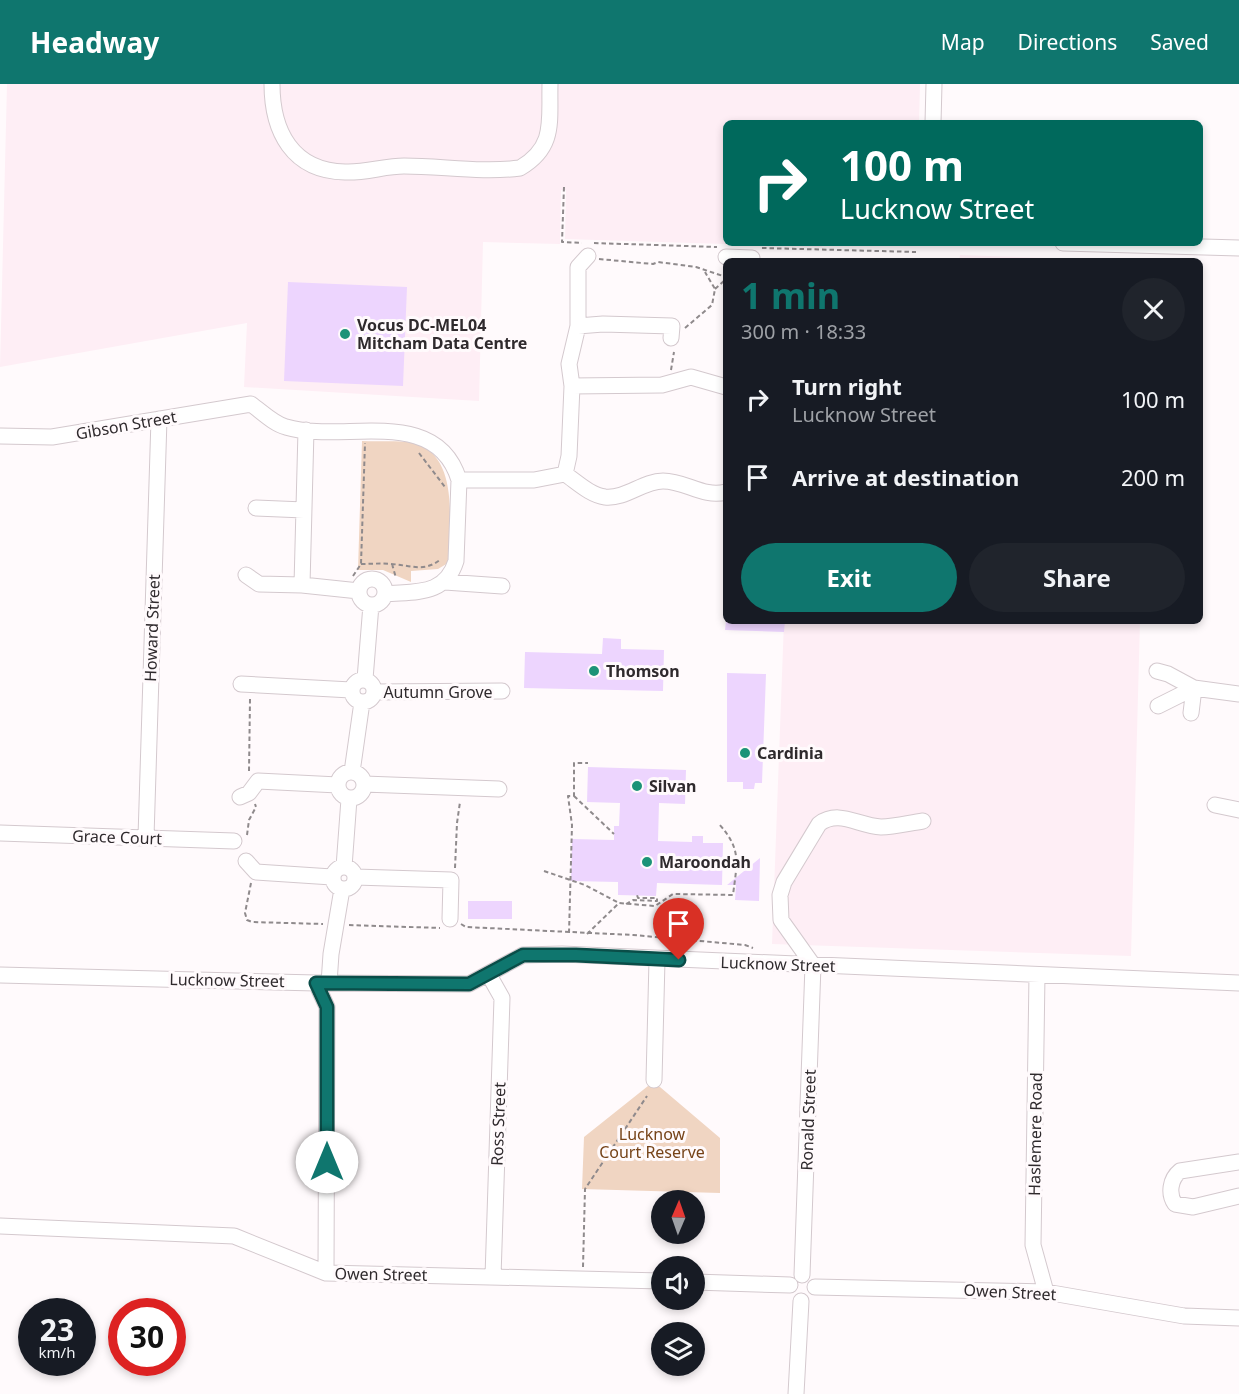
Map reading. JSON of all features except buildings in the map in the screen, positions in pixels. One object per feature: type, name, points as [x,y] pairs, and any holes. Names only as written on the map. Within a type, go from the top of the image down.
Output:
[{"type":"street","points":[[273,84],[274,115],[279,129],[291,147],[301,157],[316,166],[347,172],[401,166],[520,168],[534,160],[547,144],[550,84]]},
{"type":"street","points":[[933,120],[934,84]]},
{"type":"street","points":[[1169,246],[1239,248]]},
{"type":"street","points":[[730,254],[726,257],[752,258],[749,254]]},
{"type":"street","points":[[565,474],[569,456],[572,386],[569,364],[578,326],[578,267],[588,256]]},
{"type":"street","points":[[578,326],[603,324],[672,327],[675,339]]},
{"type":"street","points":[[572,386],[662,385],[691,377],[723,386]]},
{"type":"street","name":"Gibson Street","points":[[0,436],[52,438],[251,404],[285,427],[306,430]]},
{"type":"street","name":"Howard Street","points":[[146,837],[159,419]]},
{"type":"street","points":[[246,575],[259,584],[352,590],[371,605],[380,603],[392,593],[432,589],[445,582],[456,561],[453,484],[456,468],[446,453],[431,441],[402,432],[306,430],[302,585]]},
{"type":"street","points":[[453,484],[534,480],[565,474],[590,492],[604,497],[615,496],[660,481],[677,482],[702,492],[723,493]]},
{"type":"street","points":[[256,508],[304,510]]},
{"type":"street","points":[[352,590],[373,579],[392,593]]},
{"type":"street","points":[[445,582],[502,586]]},
{"type":"street","points":[[365,679],[371,605]]},
{"type":"street","points":[[1157,671],[1168,674],[1194,688],[1239,694]]},
{"type":"street","points":[[246,684],[370,699],[374,692],[372,684],[365,679]]},
{"type":"street","points":[[352,772],[356,682],[365,679]]},
{"type":"street","points":[[1158,706],[1194,688]]},
{"type":"street","points":[[1191,713],[1194,688]]},
{"type":"street","name":"Autumn Grove","points":[[374,692],[502,691]]},
{"type":"street","points":[[352,772],[360,775],[364,784],[362,793],[349,799],[341,794],[338,785],[340,777],[352,772]]},
{"type":"street","points":[[364,784],[499,789]]},
{"type":"street","points":[[249,790],[338,785]]},
{"type":"street","points":[[349,799],[350,872]]},
{"type":"street","points":[[1215,805],[1239,810]]},
{"type":"street","points":[[813,965],[781,920],[780,895],[784,882],[819,824],[828,817],[837,816],[880,827],[894,827],[923,820]]},
{"type":"street","name":"Grace Court","points":[[0,833],[234,841]]},
{"type":"street","points":[[246,861],[256,872],[337,883]]},
{"type":"street","points":[[326,1273],[327,1007],[323,983],[331,954],[337,883],[336,869],[451,880],[450,920]]},
{"type":"street","name":"Lucknow Street","points":[[0,975],[323,983],[469,984],[523,955],[569,954],[657,960],[1239,983]]},
{"type":"street","points":[[654,1080],[657,960]]},
{"type":"street","name":"Ronald Street","points":[[802,1275],[813,965]]},
{"type":"street","name":"Ross Street","points":[[489,975],[502,998],[494,1277]]},
{"type":"street","name":"Haslemere Road","points":[[1037,975],[1033,1245],[1046,1292]]},
{"type":"street","points":[[1239,1162],[1180,1171],[1170,1191],[1173,1202],[1181,1207],[1209,1205],[1239,1196]]},
{"type":"street","name":"Owen Street","points":[[0,1226],[234,1236],[326,1273],[651,1281]]},
{"type":"street","points":[[802,1275],[811,1278],[815,1287],[810,1299],[801,1301],[790,1294],[790,1285],[795,1277],[802,1275]]},
{"type":"street","points":[[705,1282],[790,1285]]},
{"type":"street","name":"Owen Street","points":[[815,1287],[1046,1292],[1184,1316],[1239,1318]]},
{"type":"street","points":[[796,1394],[801,1301]]},
{"type":"path","points":[[564,187],[562,242],[730,254]]},
{"type":"path","points":[[749,254],[916,252]]},
{"type":"path","points":[[588,256],[607,261],[653,264],[658,262],[696,267],[723,277]]},
{"type":"path","points":[[705,272],[715,289]]},
{"type":"path","points":[[674,381],[671,372],[675,339],[712,305],[715,289],[723,281]]},
{"type":"path","points":[[352,590],[361,564],[365,443],[372,444]]},
{"type":"path","points":[[413,448],[453,484]]},
{"type":"path","points":[[361,564],[430,567],[441,560],[446,553]]},
{"type":"path","points":[[392,564],[392,593]]},
{"type":"path","points":[[246,684],[249,790],[256,807],[249,820],[246,861]]},
{"type":"path","points":[[574,796],[574,763],[588,763]]},
{"type":"path","points":[[451,880],[455,873],[457,823],[463,787]]},
{"type":"path","points":[[568,933],[572,825],[568,796],[574,796],[614,834]]},
{"type":"path","points":[[544,871],[585,885],[619,903],[626,904],[655,906],[673,894],[733,895],[736,848],[732,838],[719,824]]},
{"type":"path","points":[[626,904],[633,900],[657,901],[657,898],[638,898],[635,895],[633,900]]},
{"type":"path","points":[[587,934],[619,903]]},
{"type":"path","points":[[450,920],[466,927],[633,935],[745,945],[758,950]]},
{"type":"path","points":[[582,1279],[585,1189],[647,1096]]},
{"type":"shaded area","points":[[7,84],[920,84],[919,120],[723,120],[723,244],[565,239],[566,190],[561,190],[560,244],[483,242],[479,401],[244,387],[247,323],[0,367]]},
{"type":"shaded area","points":[[960,255],[1048,258],[960,258]]},
{"type":"shaded area","points":[[784,624],[1140,624],[1131,956],[772,944]]},
{"type":"green space","points":[[362,441],[413,443],[428,450],[439,461],[445,477],[450,513],[448,563],[438,569],[411,571],[411,582],[383,570],[358,570]]},
{"type":"green space","name":"Lucknow Court Reserve","points":[[648,1086],[660,1087],[720,1138],[720,1193],[705,1193],[705,1190],[582,1189],[584,1137]]},
{"type":"place","name":"Vocus DC-MEL04 Mitcham Data Centre","points":[[345,334]]},
{"type":"place","name":"Thomson","points":[[594,671]]},
{"type":"place","name":"Cardinia","points":[[745,753]]},
{"type":"place","name":"Silvan","points":[[637,786]]},
{"type":"place","name":"Maroondah","points":[[647,862]]},
{"type":"route","points":[[327,1162],[327,1007],[316,983],[469,984],[523,955],[555,954],[679,960]]}]
